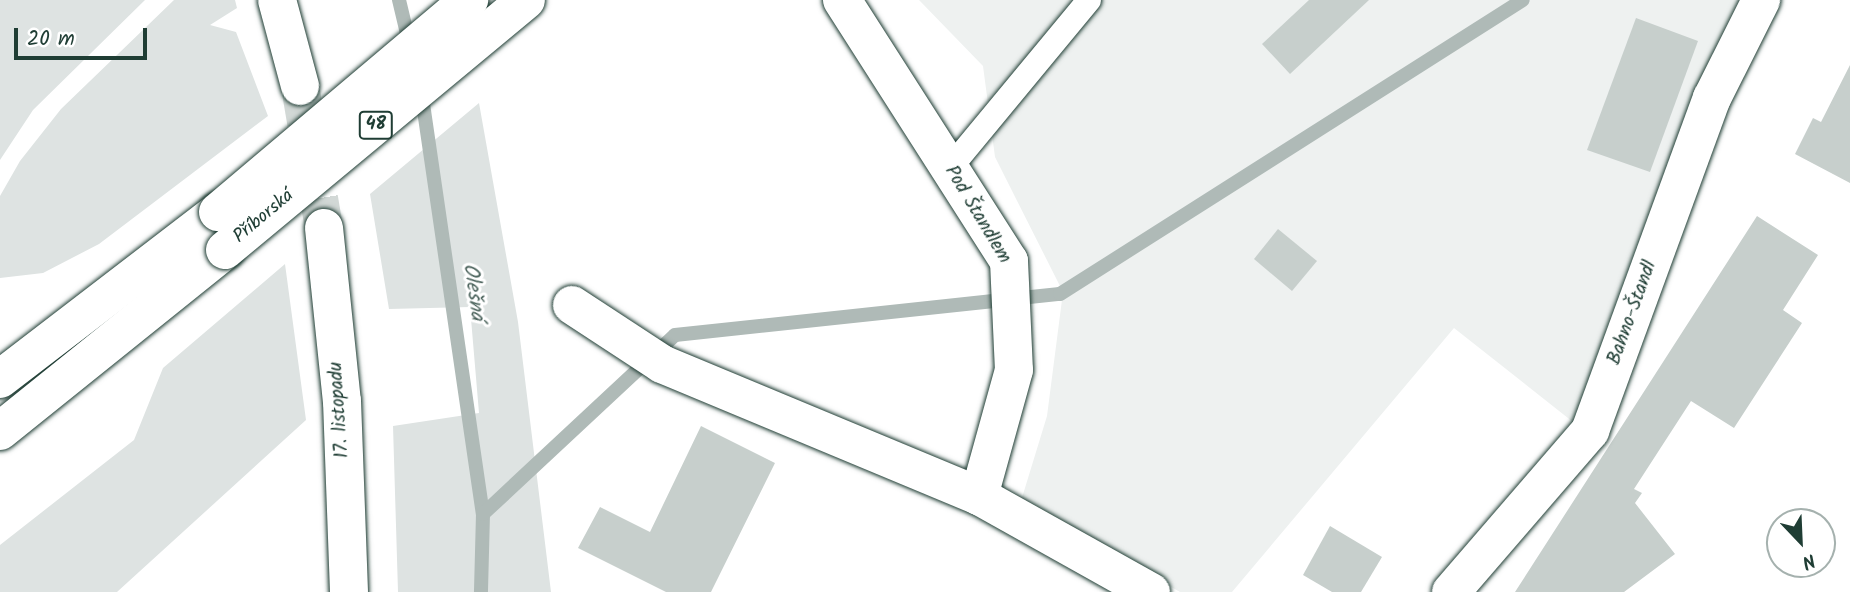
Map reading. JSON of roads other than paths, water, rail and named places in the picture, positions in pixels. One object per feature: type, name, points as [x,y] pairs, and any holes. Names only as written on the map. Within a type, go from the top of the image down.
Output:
[{"type":"street","points":[[277,0],[300,86]]},
{"type":"street","name":"Příborská","points":[[0,379],[218,212],[469,0]]},
{"type":"street","name":"Příborská","points":[[0,431],[225,250],[526,0]]},
{"type":"street","name":"Pod Štandlem","points":[[842,0],[1009,261],[1014,370],[979,496]]},
{"type":"street","name":"Bahno-Štandl","points":[[1451,592],[1590,431],[1712,99],[1761,0]]},
{"type":"street","name":"17. listopadu","points":[[324,228],[342,401],[349,592]]},
{"type":"street","points":[[572,305],[662,364],[979,496],[1151,592]]},
{"type":"lane","points":[[950,169],[1089,0]]},
{"type":"waterway","name":"Olešná","points":[[399,0],[410,46]]},
{"type":"waterway","points":[[483,514],[675,335],[1060,294],[1523,0]]},
{"type":"waterway","name":"Olešná","points":[[421,90],[483,514],[481,592]]},
{"type":"tunnel","points":[[300,86],[324,228]]}]
